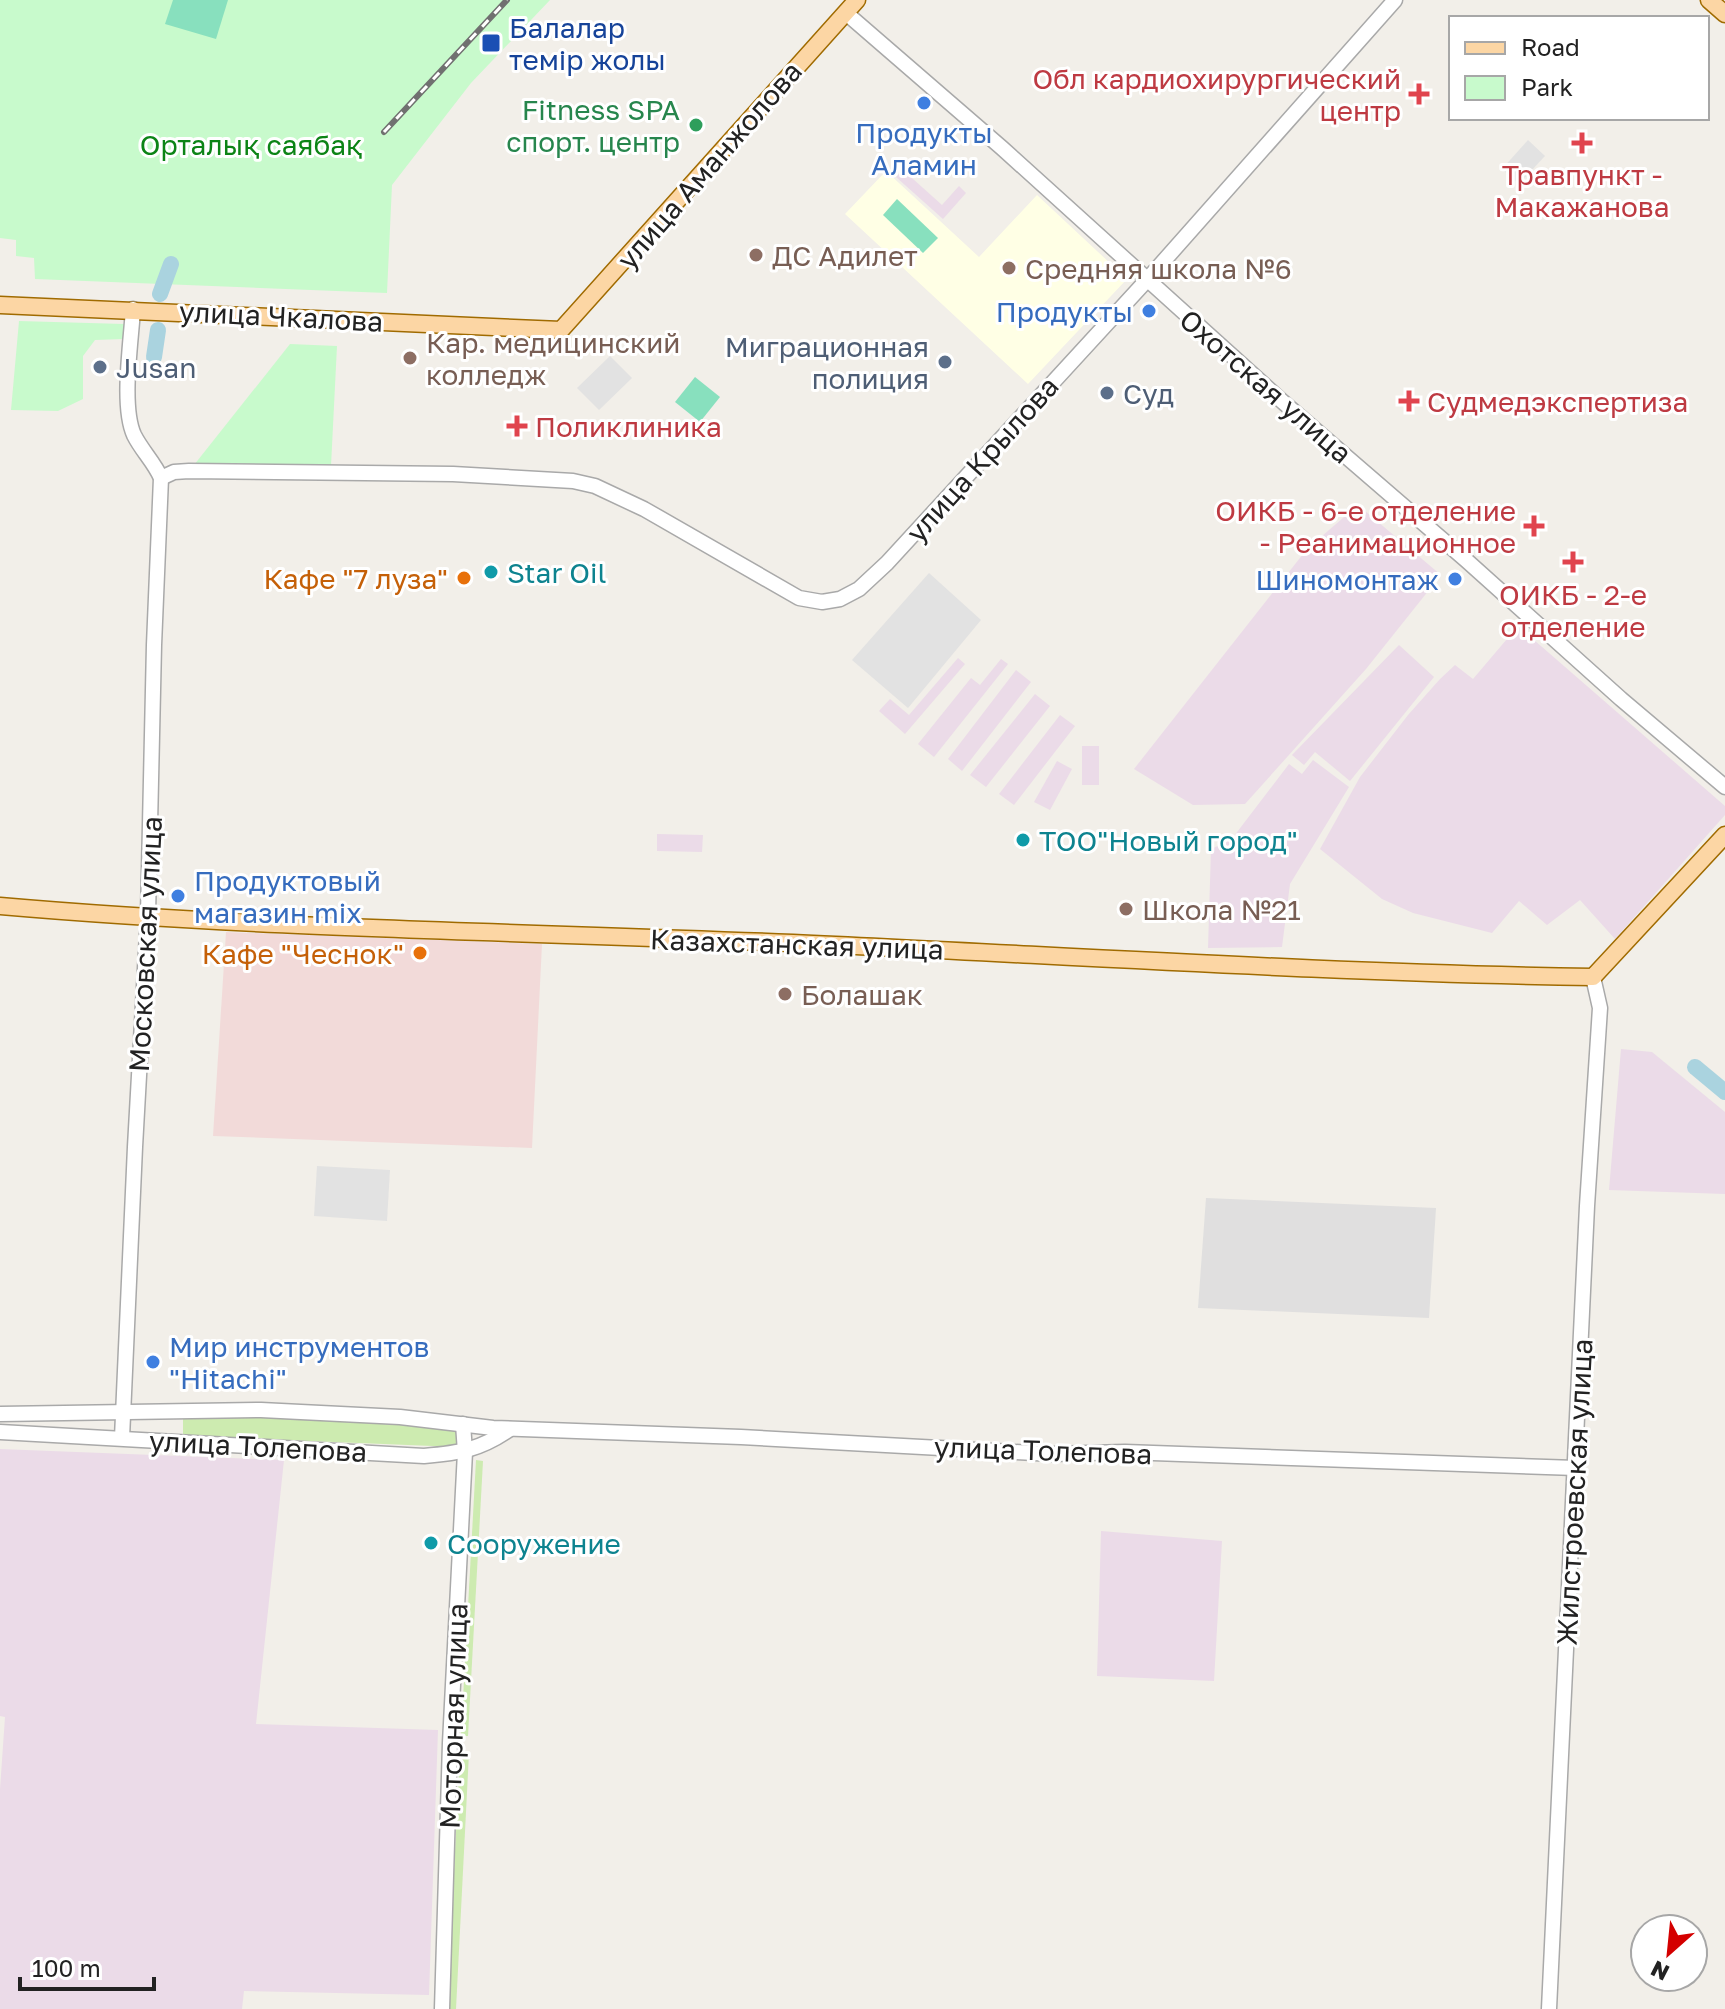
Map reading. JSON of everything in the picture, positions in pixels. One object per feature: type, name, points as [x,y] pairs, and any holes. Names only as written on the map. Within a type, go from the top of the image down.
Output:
[{"type":"main road","points":[[1709,0],[1725,14]]},
{"type":"main road","name":"улица Аманжолова","points":[[561,330],[851,6]]},
{"type":"main road","name":"улица Чкалова","points":[[0,305],[561,330]]},
{"type":"main road","points":[[1593,977],[1725,835]]},
{"type":"main road","name":"Казахстанская улица","points":[[0,906],[419,930],[796,943],[1464,975],[1593,977]]},
{"type":"street","name":"улица Крылова","points":[[161,478],[174,472],[189,471],[453,474],[547,478],[595,486],[657,516],[799,598],[816,602],[832,601],[859,589],[887,563],[1146,281],[1395,0]]},
{"type":"street","name":"Охотская улица","points":[[851,6],[1146,281],[1725,787]]},
{"type":"street","points":[[133,309],[128,416],[134,434],[156,465],[161,478]]},
{"type":"street","name":"Московская улица","points":[[122,1438],[148,915],[161,478]]},
{"type":"street","name":"Жилстроевская улица","points":[[1549,2009],[1588,1190],[1600,1008],[1593,977]]},
{"type":"street","name":"улица Толепова","points":[[0,1414],[261,1410],[400,1417],[510,1429],[741,1437],[1052,1454],[1125,1452],[1576,1468]]},
{"type":"street","name":"Моторная улица","points":[[442,2009],[450,1743],[465,1452],[463,1424]]},
{"type":"street","name":"улица Толепова","points":[[0,1432],[424,1456],[465,1452],[491,1442],[510,1429]]},
{"type":"shaded area","points":[[1528,140],[1545,156],[1519,184],[1502,169]]},
{"type":"shaded area","points":[[903,170],[942,205],[959,186],[966,193],[943,219],[896,177]]},
{"type":"shaded area","name":"Средняя школа №6","points":[[886,171],[979,257],[1037,195],[1127,279],[1028,384],[845,214]]},
{"type":"shaded area","points":[[610,356],[632,378],[599,410],[577,388]]},
{"type":"shaded area","points":[[1358,505],[1441,575],[1366,669],[1245,804],[1193,805],[1134,769],[1307,549]]},
{"type":"shaded area","points":[[929,573],[981,620],[908,708],[852,660]]},
{"type":"shaded area","points":[[1518,626],[1725,806],[1725,815],[1615,939],[1580,900],[1547,925],[1519,901],[1492,933],[1413,913],[1382,899],[1320,849],[1360,777],[1408,715],[1455,665],[1473,679]]},
{"type":"shaded area","points":[[1399,645],[1434,677],[1350,781],[1315,752],[1304,765],[1292,755]]},
{"type":"shaded area","points":[[958,658],[965,664],[905,734],[879,711],[890,699],[909,715]]},
{"type":"shaded area","points":[[1001,659],[1008,664],[934,757],[918,744],[971,678],[980,685]]},
{"type":"shaded area","points":[[1016,670],[1031,682],[962,771],[948,759]]},
{"type":"shaded area","points":[[1035,694],[1050,706],[986,787],[970,775]]},
{"type":"shaded area","points":[[1060,715],[1075,726],[1014,805],[999,794]]},
{"type":"shaded area","points":[[1082,746],[1099,746],[1099,785],[1082,785]]},
{"type":"shaded area","points":[[1313,760],[1349,787],[1290,884],[1282,947],[1208,948],[1211,849],[1231,840],[1289,764],[1302,774]]},
{"type":"shaded area","points":[[1057,761],[1072,769],[1050,810],[1034,802]]},
{"type":"shaded area","points":[[657,834],[703,835],[702,852],[657,851]]},
{"type":"shaded area","points":[[226,932],[542,944],[532,1148],[213,1136]]},
{"type":"shaded area","points":[[1621,1049],[1652,1052],[1725,1112],[1725,1194],[1609,1190]]},
{"type":"shaded area","points":[[317,1166],[390,1170],[387,1221],[314,1216]]},
{"type":"shaded area","points":[[1206,1198],[1436,1208],[1429,1318],[1198,1308]]},
{"type":"shaded area","points":[[0,1449],[284,1460],[256,1724],[438,1730],[429,1995],[244,1991],[242,2009],[0,2009],[0,1789],[5,1717],[0,1716]]},
{"type":"shaded area","points":[[1101,1531],[1222,1541],[1214,1681],[1097,1676]]},
{"type":"green space","name":"Орталық саябақ","points":[[0,0],[550,0],[471,83],[392,185],[387,293],[35,279],[34,258],[16,256],[16,240],[0,238]]},
{"type":"green space","points":[[173,0],[228,0],[216,39],[165,24]]},
{"type":"green space","points":[[897,199],[938,238],[923,253],[883,215]]},
{"type":"green space","points":[[19,321],[124,324],[124,339],[95,340],[83,356],[83,399],[58,411],[11,410]]},
{"type":"green space","points":[[290,344],[337,346],[331,466],[194,465]]},
{"type":"green space","points":[[695,377],[720,397],[700,422],[675,402]]},
{"type":"green space","points":[[183,1416],[257,1416],[457,1428],[457,1447],[183,1436]]},
{"type":"green space","points":[[476,1460],[483,1461],[468,1736],[461,1736]]},
{"type":"green space","points":[[460,1753],[469,1753],[456,2009],[447,2009]]},
{"type":"waterway","points":[[160,294],[171,264]]},
{"type":"waterway","points":[[154,357],[158,330]]},
{"type":"waterway","points":[[1695,1067],[1725,1092]]},
{"type":"railway","points":[[384,132],[507,0]]},
{"type":"place","name":"Балалар темір жолы","points":[[491,43]]},
{"type":"place","name":"Обл кардиохирургический центр","points":[[1419,94]]},
{"type":"place","name":"Продукты Аламин","points":[[924,103]]},
{"type":"place","name":"Fitness SPA спорт. центр","points":[[696,125]]},
{"type":"place","name":"Травпункт - Макажанова","points":[[1582,143]]},
{"type":"place","name":"ДС Адилет","points":[[756,255]]},
{"type":"place","name":"Средняя школа №6","points":[[1009,268]]},
{"type":"place","name":"Продукты","points":[[1149,311]]},
{"type":"place","name":"Кар. медицинский колледж","points":[[410,358]]},
{"type":"place","name":"Миграционная полиция","points":[[945,362]]},
{"type":"place","name":"Jusan","points":[[100,367]]},
{"type":"place","name":"Суд","points":[[1107,393]]},
{"type":"place","name":"Судмедэкспертиза","points":[[1409,401]]},
{"type":"place","name":"Поликлиника","points":[[517,426]]},
{"type":"place","name":"ОИКБ - 6-е отделение - Реанимационное","points":[[1534,526]]},
{"type":"place","name":"ОИКБ - 2-е отделение","points":[[1573,562]]},
{"type":"place","name":"Star Oil","points":[[491,572]]},
{"type":"place","name":"Кафе \"7 луза\"","points":[[464,578]]},
{"type":"place","name":"Шиномонтаж","points":[[1455,579]]},
{"type":"place","name":"ТОО\"Новый город\"","points":[[1023,840]]},
{"type":"place","name":"Продуктовый магазин mix","points":[[178,896]]},
{"type":"place","name":"Школа №21","points":[[1126,909]]},
{"type":"place","name":"Кафе \"Чеснок\"","points":[[420,953]]},
{"type":"place","name":"Болашак","points":[[785,994]]},
{"type":"place","name":"Мир инструментов \"Hitachi\"","points":[[153,1362]]},
{"type":"place","name":"Сооружение","points":[[431,1543]]}]
